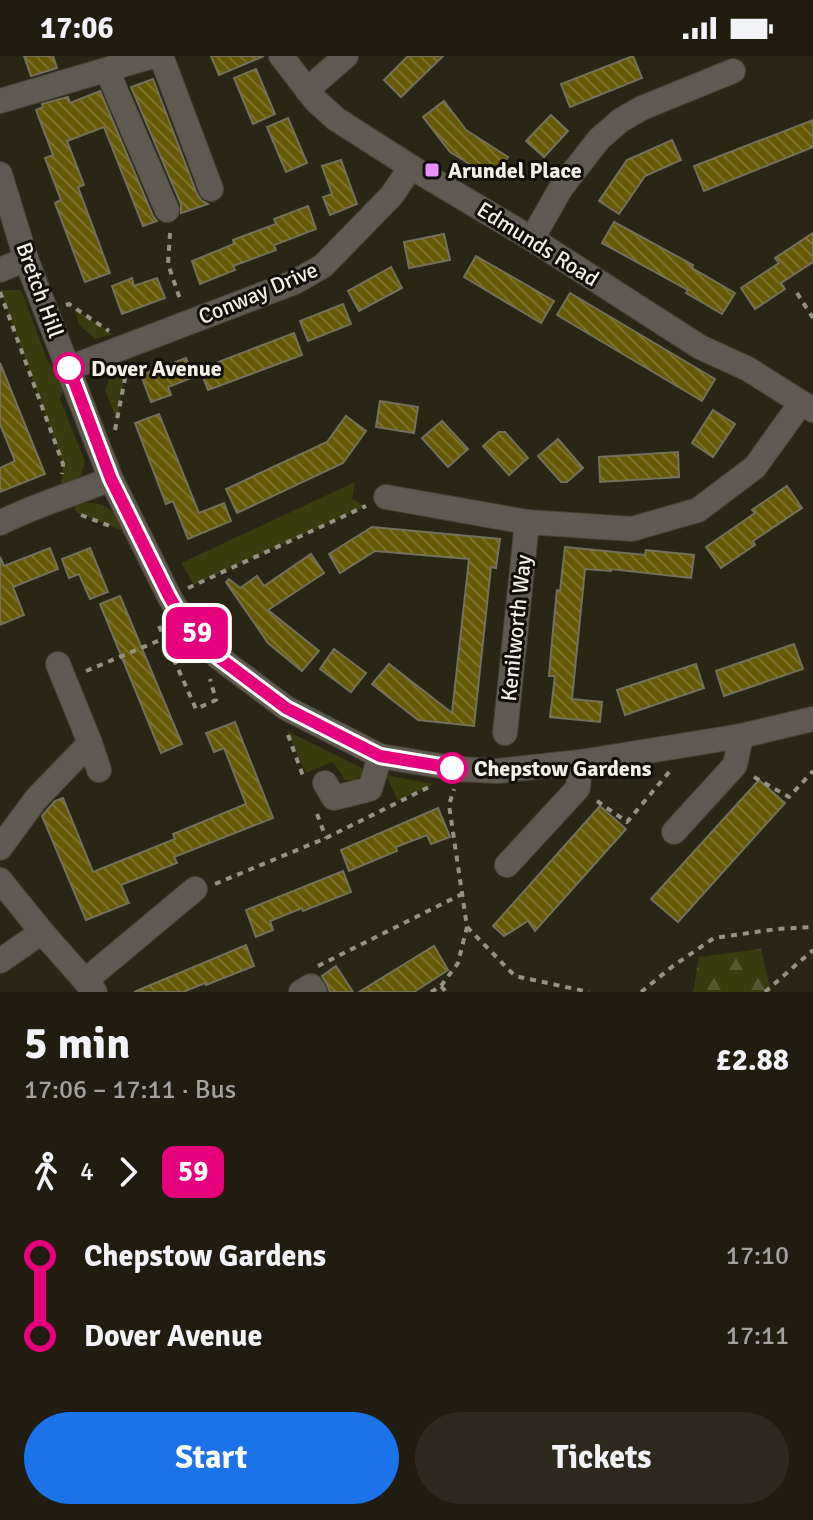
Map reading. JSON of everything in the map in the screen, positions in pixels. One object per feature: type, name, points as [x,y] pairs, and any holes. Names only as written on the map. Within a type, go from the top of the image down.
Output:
[{"type":"street","points":[[0,101],[153,56]]},
{"type":"street","points":[[161,56],[211,189]]},
{"type":"street","name":"Edmunds Road","points":[[281,56],[316,101],[336,119],[700,347],[748,369],[807,406]]},
{"type":"street","points":[[307,90],[346,56]]},
{"type":"street","points":[[107,70],[167,210]]},
{"type":"street","points":[[532,239],[561,188],[599,139],[621,120],[642,108],[733,71]]},
{"type":"street","name":"Conway Drive","points":[[69,368],[295,282],[323,266],[392,195],[411,167]]},
{"type":"street","name":"Bretch Hill","points":[[0,174],[26,259],[111,479],[169,596],[177,610],[218,657],[286,708],[380,756],[458,769],[497,771],[694,744],[813,719]]},
{"type":"street","points":[[0,270],[26,259]]},
{"type":"street","points":[[386,497],[527,522],[632,529],[698,510],[755,467],[807,406]]},
{"type":"street","points":[[0,523],[111,479]]},
{"type":"street","name":"Kenilworth Way","points":[[505,733],[527,522]]},
{"type":"street","points":[[61,672],[99,770]]},
{"type":"street","points":[[674,832],[735,765],[741,736]]},
{"type":"street","points":[[0,848],[36,799],[90,743]]},
{"type":"street","points":[[315,791],[334,798],[370,789],[380,756]]},
{"type":"street","points":[[507,865],[578,788],[580,762]]},
{"type":"street","points":[[2,886],[90,986],[195,889]]},
{"type":"street","points":[[0,961],[42,932]]},
{"type":"path","points":[[167,210],[170,222],[168,264],[189,323]]},
{"type":"path","points":[[797,293],[813,318]]},
{"type":"path","points":[[46,310],[69,304],[118,337],[129,358],[115,431],[94,436]]},
{"type":"path","points":[[169,596],[386,497]]},
{"type":"path","points":[[61,672],[165,638]]},
{"type":"path","points":[[286,708],[287,731],[315,791],[326,838]]},
{"type":"path","points":[[578,788],[627,822],[694,744]]},
{"type":"path","points":[[735,765],[789,797],[813,771]]},
{"type":"path","points":[[195,889],[213,885],[326,838],[458,769]]},
{"type":"path","points":[[431,992],[441,986],[458,963],[467,927],[449,805],[458,769]]},
{"type":"path","points":[[309,990],[303,976],[332,958],[462,894]]},
{"type":"path","points":[[467,927],[515,976],[589,992]]},
{"type":"path","points":[[641,992],[714,938],[813,927]]},
{"type":"path","points":[[765,992],[813,950]]},
{"type":"path","points":[[441,986],[446,992]]},
{"type":"green space","points":[[0,290],[21,290],[48,362],[59,373],[64,388],[60,399],[85,461],[80,479],[61,486],[63,464]]},
{"type":"green space","points":[[75,309],[113,334],[95,339],[79,325]]},
{"type":"green space","points":[[126,365],[117,421],[105,390],[113,370]]},
{"type":"green space","points":[[355,482],[352,499],[366,506],[194,585],[181,563]]},
{"type":"green space","points":[[100,504],[110,510],[126,532],[77,513],[74,506]]},
{"type":"green space","points":[[287,731],[362,768],[361,776],[345,780],[333,762],[306,773]]},
{"type":"green space","points":[[386,775],[434,784],[398,801]]},
{"type":"green space","points":[[761,949],[771,992],[693,992],[699,957]]},
{"type":"building","points":[[24,56],[53,56],[57,68],[31,76]]},
{"type":"building","points":[[211,56],[264,56],[219,75]]},
{"type":"building","points":[[408,56],[443,56],[401,97],[384,80]]},
{"type":"building","points":[[633,56],[642,78],[570,107],[561,84]]},
{"type":"building","points":[[256,69],[275,114],[253,124],[234,78]]},
{"type":"building","points":[[153,79],[197,194],[208,204],[181,213],[181,204],[131,87]]},
{"type":"building","points":[[100,91],[157,221],[143,226],[104,127],[67,141],[84,185],[78,187],[110,273],[85,282],[55,203],[61,200],[45,158],[53,155],[36,110],[43,107],[42,104],[68,97],[70,103]]},
{"type":"building","points":[[444,101],[466,130],[508,157],[494,179],[450,152],[423,117]]},
{"type":"building","points":[[551,115],[568,131],[544,157],[526,141]]},
{"type":"building","points":[[288,118],[307,163],[286,172],[267,127]]},
{"type":"building","points":[[813,120],[813,147],[704,191],[694,166]]},
{"type":"building","points":[[672,140],[681,160],[645,176],[619,214],[599,201],[627,160]]},
{"type":"building","points":[[341,160],[357,204],[330,215],[323,197],[332,194],[322,166]]},
{"type":"building","points":[[308,206],[316,229],[274,245],[276,250],[233,266],[235,270],[200,284],[192,261],[234,244],[233,240],[276,224],[274,219]]},
{"type":"building","points":[[614,222],[693,265],[692,268],[735,293],[722,314],[686,293],[688,290],[602,243]]},
{"type":"building","points":[[813,233],[813,262],[781,283],[785,289],[755,309],[741,288],[779,263],[775,258]]},
{"type":"building","points":[[444,234],[450,260],[409,268],[404,242]]},
{"type":"building","points":[[476,256],[554,301],[541,323],[464,277]]},
{"type":"building","points":[[391,267],[402,288],[359,311],[348,291]]},
{"type":"building","points":[[132,278],[134,286],[157,278],[165,298],[122,314],[112,286]]},
{"type":"building","points":[[570,293],[715,379],[702,401],[557,315]]},
{"type":"building","points":[[343,304],[351,324],[308,341],[300,321]]},
{"type":"building","points":[[294,333],[302,355],[208,390],[200,369]]},
{"type":"building","points":[[186,358],[194,377],[168,387],[171,395],[151,402],[141,375]]},
{"type":"building","points":[[0,363],[45,474],[0,492],[0,468],[15,461],[0,424]]},
{"type":"building","points":[[380,401],[418,407],[414,433],[376,427]]},
{"type":"building","points":[[713,410],[735,424],[713,457],[692,443]]},
{"type":"building","points":[[159,414],[199,513],[224,503],[231,521],[188,539],[173,501],[166,504],[135,423]]},
{"type":"building","points":[[346,416],[366,431],[343,463],[237,513],[226,489],[327,442]]},
{"type":"building","points":[[442,421],[468,449],[448,467],[422,438]]},
{"type":"building","points":[[499,432],[505,432],[528,458],[509,475],[483,446]]},
{"type":"building","points":[[558,439],[583,468],[567,482],[561,482],[538,456]]},
{"type":"building","points":[[678,452],[679,477],[600,482],[599,457]]},
{"type":"building","points":[[787,486],[802,508],[753,541],[755,545],[721,568],[706,547]]},
{"type":"building","points":[[372,527],[500,539],[496,568],[491,567],[474,726],[418,720],[372,684],[389,664],[452,713],[469,559],[375,551],[340,573],[329,554]]},
{"type":"building","points":[[565,547],[645,555],[646,550],[694,555],[691,578],[585,569],[572,699],[602,702],[600,722],[550,717],[555,676],[549,676],[553,630]]},
{"type":"building","points":[[50,548],[58,569],[13,587],[24,615],[0,625],[0,557],[4,566]]},
{"type":"building","points":[[90,548],[108,592],[90,599],[79,574],[69,578],[62,559]]},
{"type":"building","points":[[311,554],[324,573],[268,610],[319,651],[302,671],[268,643],[226,582],[229,579],[240,588],[257,576],[264,586]]},
{"type":"building","points":[[120,596],[182,744],[161,753],[100,604]]},
{"type":"building","points":[[794,644],[803,669],[724,696],[716,671]]},
{"type":"building","points":[[334,649],[366,673],[351,692],[320,669]]},
{"type":"building","points":[[696,664],[704,688],[625,715],[617,690]]},
{"type":"building","points":[[235,722],[273,818],[174,857],[177,863],[121,885],[129,903],[86,920],[42,816],[55,801],[63,798],[93,872],[175,839],[173,834],[246,804],[224,748],[214,752],[206,733]]},
{"type":"building","points":[[759,780],[785,803],[678,922],[651,899]]},
{"type":"building","points":[[600,806],[626,829],[535,931],[528,921],[504,936],[493,926]]},
{"type":"building","points":[[438,808],[450,837],[431,844],[427,835],[349,871],[341,850]]},
{"type":"building","points":[[343,871],[351,892],[270,921],[273,930],[256,937],[246,910]]},
{"type":"building","points":[[246,945],[254,966],[183,992],[134,992]]},
{"type":"building","points":[[434,946],[448,970],[414,992],[359,992]]},
{"type":"building","points":[[336,966],[353,992],[330,992],[322,976]]},
{"type":"bus line","name":"59","points":[[69,368],[111,479],[169,596],[177,610],[218,657],[286,708],[380,756],[452,768]]},
{"type":"place","name":"Arundel Place","points":[[432,170]]},
{"type":"place","name":"Dover Avenue","points":[[69,368]]},
{"type":"place","name":"Chepstow Gardens","points":[[452,768]]}]
